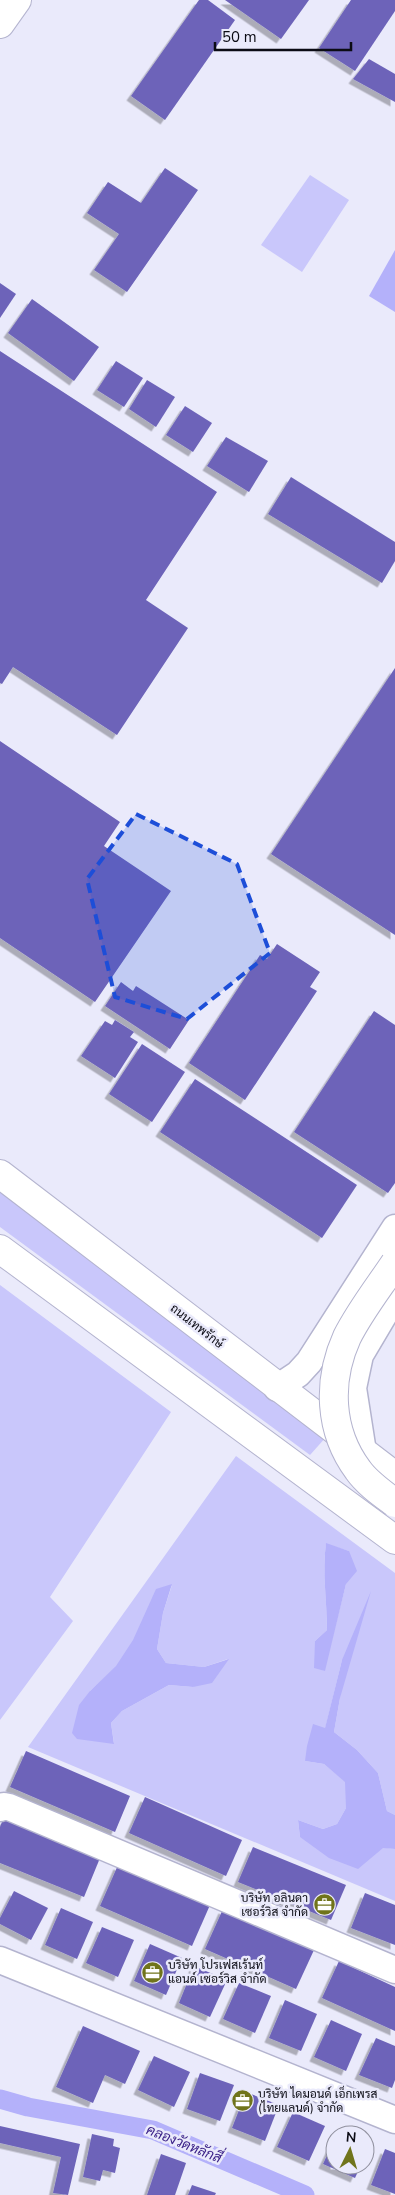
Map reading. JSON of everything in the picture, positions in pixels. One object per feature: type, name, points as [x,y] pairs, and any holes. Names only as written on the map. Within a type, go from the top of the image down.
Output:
[{"type":"main road","points":[[0,24],[17,0]]},
{"type":"main road","name":"ถนนเทพรักษ์","points":[[0,1174],[395,1476]]},
{"type":"main road","points":[[0,1249],[395,1540]]},
{"type":"main road","points":[[395,1263],[348,1335],[339,1358],[333,1391],[335,1418],[344,1447],[359,1472],[395,1503]]},
{"type":"street","points":[[278,1388],[298,1374],[395,1228]]},
{"type":"street","points":[[364,1452],[353,1388],[360,1355],[395,1296]]},
{"type":"street","points":[[322,1340],[326,1359],[333,1363],[351,1362],[360,1355]]},
{"type":"street","points":[[0,1808],[4,1806],[9,1807],[395,1970]]},
{"type":"street","points":[[0,1960],[395,2120]]},
{"type":"highlighted area","points":[[136,814],[237,864],[270,953],[187,1019],[115,997],[87,879]]},
{"type":"shaded area","points":[[310,175],[349,200],[302,272],[261,245]]},
{"type":"shaded area","points":[[395,250],[395,312],[369,296]]},
{"type":"shaded area","points":[[0,1188],[327,1436],[310,1455],[0,1227]]},
{"type":"shaded area","points":[[0,1285],[171,1412],[50,1597],[73,1621],[0,1720]]},
{"type":"shaded area","points":[[236,1456],[395,1573],[395,1815],[387,1811],[378,1773],[357,1750],[334,1732],[340,1698],[342,1660],[325,1729],[305,1761],[324,1764],[346,1782],[346,1808],[337,1824],[323,1829],[298,1820],[300,1837],[395,1849],[395,1901],[28,1747]],"holes":[[[326,1544],[349,1551],[346,1584],[324,1671],[315,1641],[327,1630]],[[172,1585],[163,1613],[157,1649],[166,1663],[204,1667],[228,1659],[193,1687],[169,1685],[122,1711],[111,1723],[114,1743],[97,1740],[90,1691],[116,1667]]]},
{"type":"shaded area","points":[[326,1543],[349,1551],[357,1571],[346,1584],[325,1671],[314,1668],[315,1641],[327,1630]]},
{"type":"shaded area","points":[[172,1584],[163,1613],[157,1649],[166,1663],[204,1667],[229,1659],[212,1683],[193,1687],[169,1685],[122,1711],[111,1723],[114,1744],[77,1739],[72,1733],[79,1705],[90,1691],[116,1666],[133,1640],[156,1589]]},
{"type":"shaded area","points":[[371,1591],[340,1698],[334,1732],[357,1750],[378,1773],[387,1811],[395,1815],[395,1849],[383,1848],[358,1869],[329,1858],[300,1837],[298,1820],[323,1829],[337,1824],[346,1808],[345,1782],[324,1764],[305,1761],[313,1724],[325,1728],[342,1660]]},
{"type":"building","points":[[199,0],[208,0],[235,20],[165,120],[131,96]]},
{"type":"building","points":[[225,0],[309,0],[281,39]]},
{"type":"building","points":[[351,0],[395,0],[395,11],[355,71],[319,48]]},
{"type":"building","points":[[369,59],[395,74],[395,102],[353,79]]},
{"type":"building","points":[[165,168],[198,190],[127,292],[94,270],[119,234],[87,213],[108,182],[141,203]]},
{"type":"building","points":[[0,283],[16,294],[0,318]]},
{"type":"building","points":[[32,299],[99,347],[74,381],[8,333]]},
{"type":"building","points":[[0,351],[217,492],[146,600],[188,628],[117,735],[13,667],[2,684],[0,683]]},
{"type":"building","points":[[116,361],[143,378],[124,407],[97,390]]},
{"type":"building","points":[[147,380],[175,397],[156,427],[129,409]]},
{"type":"building","points":[[185,406],[212,423],[193,452],[166,435]]},
{"type":"building","points":[[226,437],[268,461],[249,492],[207,466]]},
{"type":"building","points":[[291,477],[395,542],[395,561],[382,583],[268,514]]},
{"type":"building","points":[[395,668],[395,935],[271,854]]},
{"type":"building","points":[[0,741],[120,822],[104,846],[171,891],[95,1002],[0,938]]},
{"type":"building","points":[[277,944],[320,972],[310,987],[317,991],[245,1100],[189,1063],[260,955],[267,959]]},
{"type":"building","points":[[121,982],[133,991],[136,986],[189,1020],[170,1049],[105,1006]]},
{"type":"building","points":[[374,1011],[395,1025],[395,1183],[388,1193],[294,1132]]},
{"type":"building","points":[[115,1020],[134,1032],[130,1037],[138,1042],[115,1078],[81,1056],[105,1021],[112,1025]]},
{"type":"building","points":[[142,1044],[185,1072],[152,1122],[109,1094]]},
{"type":"building","points":[[195,1079],[357,1185],[322,1238],[160,1132]]},
{"type":"building","points":[[26,1751],[130,1796],[115,1832],[10,1787]]},
{"type":"building","points":[[145,1797],[242,1840],[226,1876],[129,1833]]},
{"type":"building","points":[[3,1819],[100,1858],[84,1897],[0,1863],[0,1827]]},
{"type":"building","points":[[253,1847],[346,1885],[331,1920],[238,1882]]},
{"type":"building","points":[[118,1865],[210,1905],[192,1946],[100,1906]]},
{"type":"building","points":[[14,1891],[48,1908],[31,1940],[0,1924],[0,1918]]},
{"type":"building","points":[[365,1893],[395,1905],[395,1945],[351,1928]]},
{"type":"building","points":[[61,1908],[93,1922],[77,1959],[45,1945]]},
{"type":"building","points":[[223,1909],[314,1950],[296,1989],[205,1949]]},
{"type":"building","points":[[102,1927],[134,1940],[118,1977],[86,1963]]},
{"type":"building","points":[[150,1944],[182,1958],[166,1995],[134,1981]]},
{"type":"building","points":[[339,1961],[395,1987],[395,2031],[322,1998]]},
{"type":"building","points":[[194,1966],[227,1980],[210,2017],[179,2003]]},
{"type":"building","points":[[239,1983],[271,1996],[255,2033],[223,2019]]},
{"type":"building","points":[[285,2000],[317,2014],[301,2051],[269,2038]]},
{"type":"building","points":[[331,2020],[362,2034],[346,2071],[314,2057]]},
{"type":"building","points":[[83,2026],[140,2051],[125,2084],[105,2075],[93,2103],[56,2087]]},
{"type":"building","points":[[376,2038],[395,2046],[395,2080],[392,2088],[359,2075]]},
{"type":"building","points":[[154,2056],[190,2072],[174,2107],[138,2090]]},
{"type":"building","points":[[200,2073],[234,2085],[220,2121],[187,2109]]},
{"type":"building","points":[[246,2092],[279,2105],[265,2141],[232,2128]]},
{"type":"building","points":[[293,2112],[325,2126],[309,2161],[277,2147]]},
{"type":"building","points":[[0,2126],[80,2144],[68,2195],[53,2193],[61,2157],[0,2143]]},
{"type":"building","points":[[92,2134],[114,2139],[113,2146],[120,2148],[115,2173],[103,2170],[100,2181],[83,2177]]},
{"type":"building","points":[[385,2149],[395,2153],[395,2194],[371,2185]]},
{"type":"building","points":[[161,2154],[186,2163],[175,2195],[147,2195]]},
{"type":"building","points":[[192,2185],[216,2193],[215,2195],[188,2195]]},
{"type":"waterway","name":"คลองวัดหลักสี่","points":[[0,2099],[28,2107],[153,2130],[305,2195]]},
{"type":"place","name":"บริษัท อลินดา เซอร์วิส จำกัด","points":[[324,1905]]},
{"type":"place","name":"บริษัท โปรเฟสเร้นท์ แอนด์ เซอร์วิส จำกัด","points":[[152,1972]]},
{"type":"place","name":"บริษัท ไดมอนด์ เอ็กเพรส (ไทยแลนด์) จำกัด","points":[[242,2101]]}]
